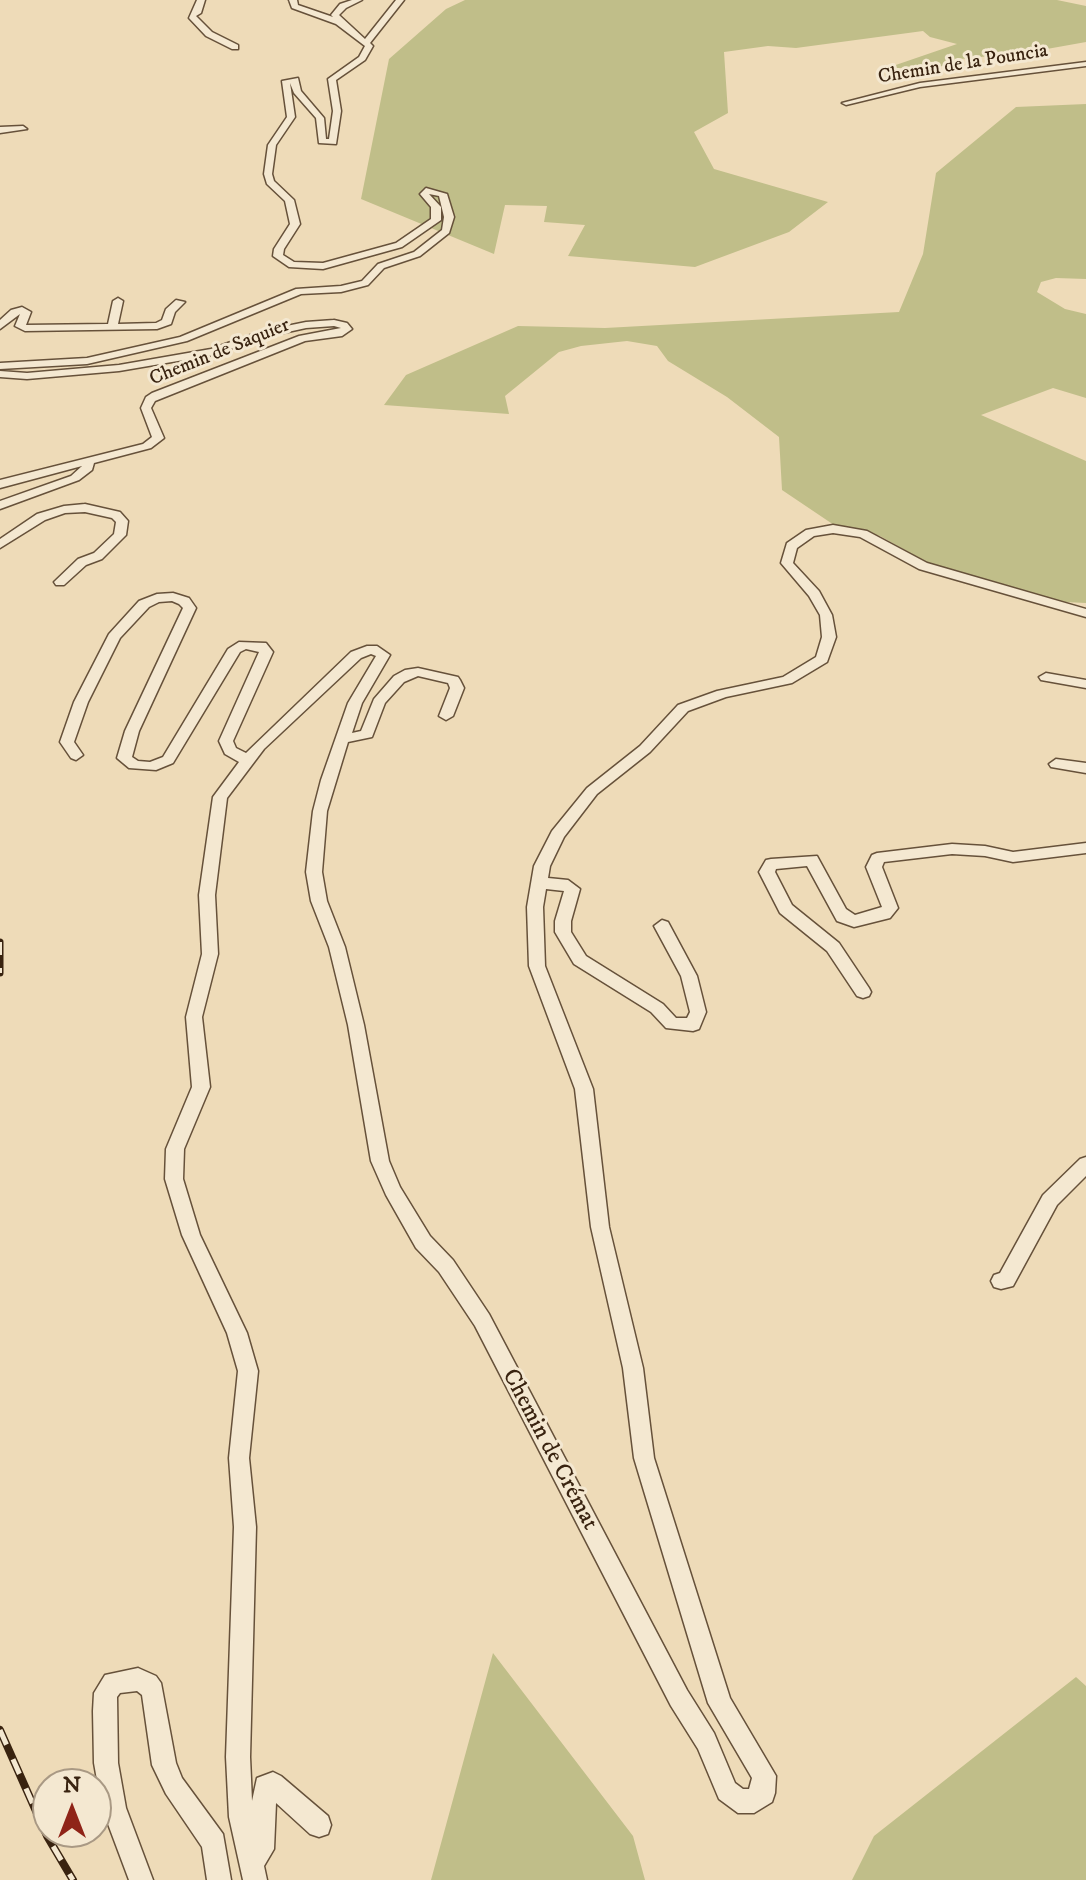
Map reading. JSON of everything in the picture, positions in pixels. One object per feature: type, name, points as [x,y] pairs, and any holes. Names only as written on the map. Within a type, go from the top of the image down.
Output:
[{"type":"street","points":[[201,0],[197,13],[192,16],[209,34],[235,47]]},
{"type":"street","points":[[293,0],[295,6],[339,22],[366,43],[400,0]]},
{"type":"street","points":[[339,22],[336,11],[358,0]]},
{"type":"street","name":"Chemin de Saquier","points":[[0,372],[99,359],[183,339],[299,291],[341,289],[365,283],[381,266],[417,254],[433,238],[442,235],[449,223],[443,194],[430,190],[424,194],[436,207],[436,220],[399,245],[323,266],[292,265],[278,256],[279,249],[295,224],[291,203],[270,182],[268,174],[272,145],[291,117],[286,81],[295,80],[297,91],[320,118],[322,141],[331,143],[337,111],[332,79],[362,58],[369,47],[366,43]]},
{"type":"street","name":"Chemin de la Pouncia","points":[[846,103],[932,83],[1086,64]]},
{"type":"street","points":[[0,130],[23,129]]},
{"type":"street","points":[[112,328],[118,301]]},
{"type":"street","points":[[0,326],[15,312],[22,310],[26,312],[21,328],[112,328],[163,324],[180,302]]},
{"type":"street","name":"Chemin de Saquier","points":[[0,372],[88,372],[228,348],[262,334],[318,324],[340,324],[347,329],[338,334],[295,341],[156,395],[146,408],[158,435],[157,440],[147,446],[0,484]]},
{"type":"street","points":[[0,505],[75,478],[88,468],[89,461]]},
{"type":"street","points":[[0,544],[41,517],[64,510],[85,508],[116,515],[122,521],[120,535],[98,556],[82,562],[60,582]]},
{"type":"street","name":"Chemin de Crémat","points":[[253,1871],[241,1817],[238,1757],[245,1527],[240,1430],[248,1371],[237,1333],[191,1235],[174,1179],[175,1149],[201,1087],[194,1017],[210,954],[206,913],[220,797],[247,760],[356,655],[363,650],[379,651],[383,655],[355,703],[320,811],[315,887],[337,947],[347,1000],[356,1025],[380,1161],[423,1242],[446,1266],[482,1320],[679,1698],[706,1741],[727,1791],[738,1801],[754,1801],[763,1793],[764,1776],[720,1703],[644,1458],[633,1368],[600,1227],[584,1089],[537,966],[534,922],[538,883],[552,843],[576,810],[606,778],[645,749],[683,708],[722,694],[787,680],[822,659],[829,637],[826,615],[814,594],[787,563],[787,553],[797,539],[820,530],[849,530],[879,540],[923,566],[1086,613]]},
{"type":"street","points":[[76,755],[67,742],[81,702],[114,637],[144,604],[157,598],[173,597],[184,601],[190,608],[132,731],[124,758],[134,765],[151,767],[168,760],[235,649],[244,645],[261,646],[266,652],[226,741],[230,751],[247,760]]},
{"type":"street","points":[[342,739],[367,734],[379,702],[399,679],[410,673],[453,680],[457,688],[446,716]]},
{"type":"street","points":[[1046,677],[1086,684]]},
{"type":"street","points":[[1056,764],[1086,768]]},
{"type":"street","points":[[863,992],[833,947],[786,909],[767,872],[771,864],[812,860],[843,917],[854,921],[884,914],[890,908],[874,867],[877,859],[882,857],[952,849],[1013,857],[1086,848]]},
{"type":"street","points":[[538,883],[563,884],[572,889],[563,932],[580,960],[657,1008],[672,1024],[693,1025],[698,1012],[689,976],[662,926]]},
{"type":"street","points":[[1001,1281],[1006,1280],[1050,1200],[1086,1164]]},
{"type":"street","points":[[141,1880],[114,1808],[106,1763],[105,1711],[106,1693],[113,1683],[138,1679],[153,1691],[164,1765],[174,1786],[214,1843],[219,1880]]},
{"type":"street","points":[[253,1871],[262,1849],[265,1786],[273,1784],[319,1825]]},
{"type":"shaded area","points":[[465,0],[1057,0],[1086,6],[1086,42],[1030,52],[960,59],[937,68],[887,68],[957,44],[930,37],[923,31],[796,48],[768,46],[724,52],[728,113],[694,132],[714,169],[828,202],[789,232],[695,267],[568,256],[585,225],[544,222],[547,206],[505,205],[494,254],[361,199],[389,59],[446,9]]},
{"type":"shaded area","points":[[1086,104],[1086,279],[1056,278],[1041,282],[1037,292],[1065,309],[1086,314],[1086,398],[1053,388],[981,415],[1086,461],[1086,603],[1065,602],[930,564],[880,536],[834,525],[782,490],[779,437],[727,397],[668,361],[657,346],[627,341],[581,346],[559,352],[505,396],[509,414],[384,405],[406,375],[518,326],[605,328],[899,312],[923,254],[936,173],[1016,107]]},
{"type":"shaded area","points":[[493,1653],[633,1836],[645,1880],[431,1880]]},
{"type":"shaded area","points":[[1076,1677],[1086,1686],[1086,1880],[852,1880],[874,1836]]},
{"type":"railway","points":[[0,942],[0,973]]},
{"type":"railway","points":[[0,1730],[47,1836],[73,1880]]}]
